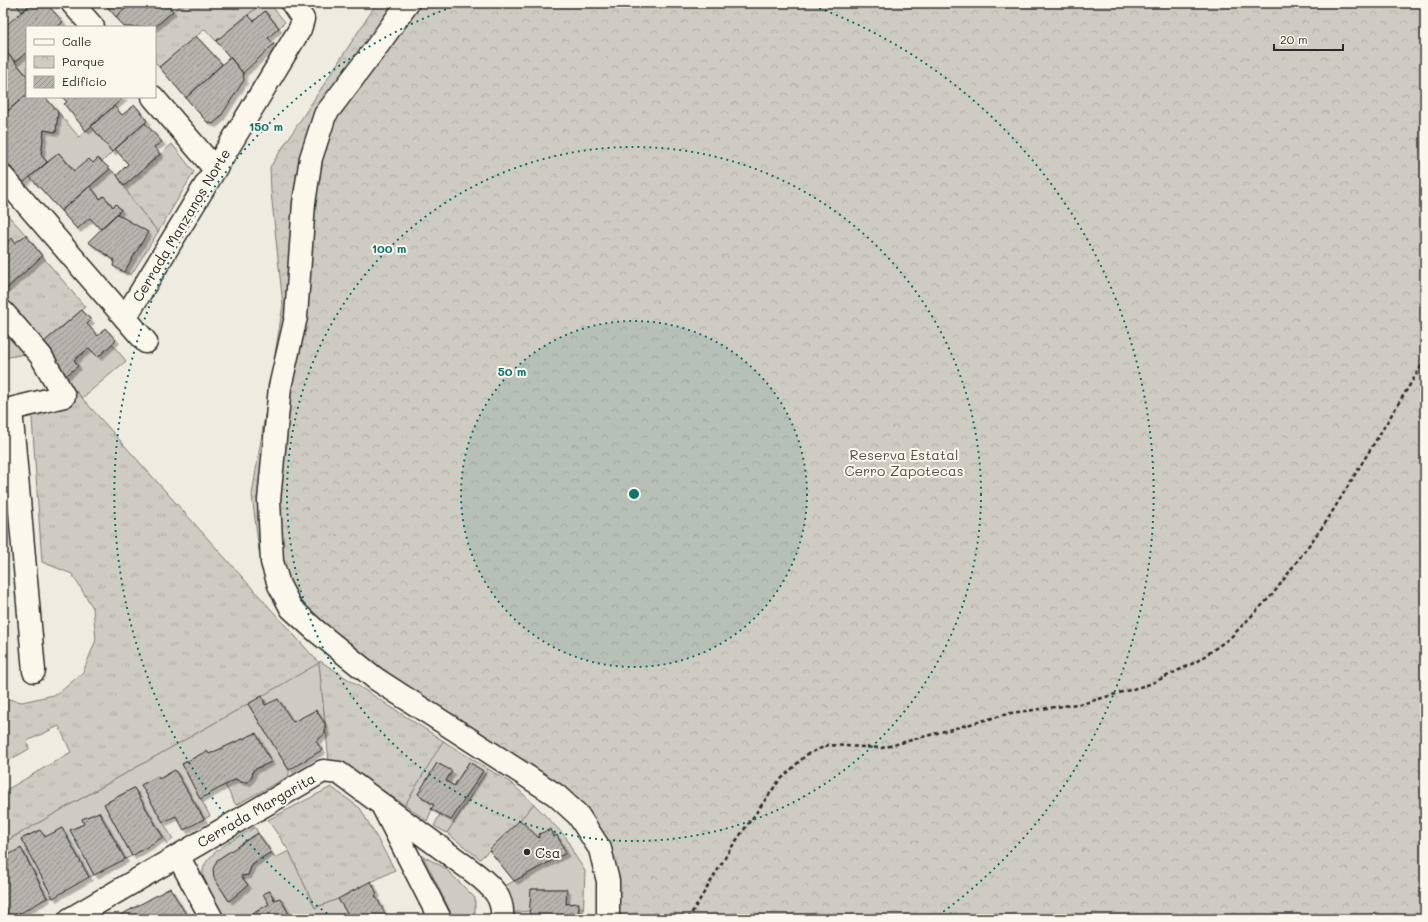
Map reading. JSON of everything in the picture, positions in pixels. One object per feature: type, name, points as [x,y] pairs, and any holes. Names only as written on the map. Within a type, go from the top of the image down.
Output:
[{"type":"street","points":[[72,3],[92,26]]},
{"type":"street","points":[[408,3],[325,115],[311,158],[304,203],[296,317],[280,388],[269,500],[272,562],[279,585],[291,608],[315,630],[376,679],[556,795],[578,815],[600,849],[608,881],[608,919]]},
{"type":"street","name":"Cerrada Manzanos Norte","points":[[125,318],[300,29],[303,19],[294,5]]},
{"type":"street","points":[[154,98],[215,169]]},
{"type":"street","points":[[3,177],[146,342]]},
{"type":"street","points":[[3,312],[41,356],[64,396],[10,409],[34,671]]},
{"type":"street","name":"Cerrada Margarita","points":[[70,919],[323,771],[339,773],[381,802],[494,888],[503,909],[502,919]]},
{"type":"street","points":[[381,802],[440,919]]},
{"type":"street","points":[[178,856],[212,919]]},
{"type":"path","points":[[688,919],[731,848],[778,782],[806,755],[828,745],[882,748],[1011,713],[1085,703],[1150,684],[1196,662],[1230,638],[1273,594],[1326,522],[1425,360]]},
{"type":"green space","points":[[3,3],[15,3],[22,12],[3,28]]},
{"type":"green space","points":[[183,3],[262,3],[216,41],[205,29],[159,67],[156,63],[156,26]]},
{"type":"green space","points":[[262,3],[269,3],[285,22],[279,28],[265,11],[254,21],[248,15]]},
{"type":"green space","name":"Reserva Estatal Cerro Zapotecas","points":[[377,3],[1425,3],[1425,919],[606,919],[592,820],[339,647],[288,600],[259,551],[252,495],[283,305],[271,192],[270,167]]},
{"type":"green space","points":[[26,53],[26,75],[15,62]]},
{"type":"green space","points":[[58,112],[79,137],[91,126],[112,152],[102,162],[98,158],[93,163],[74,171],[59,153],[47,162],[41,155],[44,130],[56,132]]},
{"type":"green space","points":[[172,144],[194,172],[158,232],[133,201],[124,186]]},
{"type":"green space","points":[[110,169],[117,175],[133,201],[158,232],[131,275],[124,272],[148,232],[117,214],[121,210],[116,204],[113,207],[104,196],[100,199],[90,186]]},
{"type":"green space","points":[[3,210],[26,235],[15,243],[11,238],[3,245]]},
{"type":"green space","points":[[42,256],[85,307],[38,347],[3,303],[3,292]]},
{"type":"green space","points":[[3,329],[26,354],[3,358]]},
{"type":"green space","points":[[112,344],[126,361],[82,398],[64,377],[74,360],[89,348],[98,357]]},
{"type":"green space","points":[[41,356],[82,398],[319,663],[320,661],[445,742],[405,805],[342,764],[329,762],[319,664],[3,843],[3,792],[71,752],[59,726],[27,741],[29,749],[3,764],[3,698],[22,702],[58,694],[83,672],[96,640],[93,608],[72,574],[42,562],[31,404],[63,396]]},
{"type":"green space","points":[[319,663],[325,724],[293,722],[265,705],[262,696]]},
{"type":"green space","points":[[248,704],[289,770],[289,776],[236,805],[225,785],[236,779],[241,782],[248,782],[252,776],[253,770],[271,762],[255,733],[209,754],[207,751],[182,764],[210,816],[204,819],[175,770],[159,779],[158,776],[141,785],[173,839],[167,844],[134,788],[104,804],[132,856],[125,859],[99,812],[82,819],[84,824],[70,830],[94,875],[89,877],[62,828],[45,837],[39,830],[21,839],[53,898],[47,898],[21,848],[3,858],[3,843]]},
{"type":"green space","points":[[443,741],[488,769],[447,833],[434,826],[440,814],[483,771],[469,762],[454,786],[446,781],[452,771],[437,763],[418,794],[434,805],[427,821],[405,805]]},
{"type":"green space","points":[[488,769],[511,783],[534,804],[520,820],[480,859],[447,833]]},
{"type":"green space","points":[[331,787],[360,808],[395,870],[338,899],[315,908],[289,851],[268,820]]},
{"type":"green space","points":[[534,804],[566,837],[574,854],[585,871],[583,919],[578,919],[579,903],[566,904],[566,889],[532,889],[530,911],[507,913],[507,892],[505,886],[565,853],[557,835],[554,837],[551,830],[539,834],[539,838],[520,820]]},
{"type":"green space","points":[[255,827],[258,833],[217,860],[215,878],[228,900],[248,885],[241,876],[248,875],[252,864],[271,852],[275,858],[289,851],[315,908],[338,899],[347,913],[337,917],[338,919],[281,919],[289,914],[280,898],[274,900],[270,891],[263,894],[269,904],[246,917],[247,919],[225,919],[206,884],[203,875],[204,867],[214,853]]},
{"type":"green space","points":[[423,856],[445,868],[475,898],[475,919],[454,919]]},
{"type":"building","points":[[15,3],[32,3],[22,12]]},
{"type":"building","points":[[32,3],[46,3],[63,22],[58,26],[26,26],[26,53],[15,62],[3,48],[3,28]]},
{"type":"building","points":[[104,3],[132,3],[116,17]]},
{"type":"building","points":[[132,3],[166,3],[173,11],[156,26],[123,26],[116,17]]},
{"type":"building","points":[[265,11],[279,28],[268,38],[274,44],[243,73],[216,41],[248,15],[254,21]]},
{"type":"building","points":[[196,36],[222,64],[186,98],[159,67]]},
{"type":"building","points":[[3,48],[26,75],[26,95],[3,115]]},
{"type":"building","points":[[230,57],[243,73],[244,80],[219,119],[213,124],[207,122],[186,98]]},
{"type":"building","points":[[24,97],[46,98],[58,112],[56,132],[44,130],[41,155],[47,162],[23,183],[5,160],[7,142],[3,137],[3,115]]},
{"type":"building","points":[[63,98],[123,98],[86,131],[64,104],[67,102]]},
{"type":"building","points":[[135,105],[147,121],[112,152],[91,126],[114,106],[122,115]]},
{"type":"building","points":[[145,123],[162,142],[154,147],[160,154],[124,186],[117,175],[128,164],[115,149]]},
{"type":"building","points":[[59,153],[74,171],[89,159],[93,163],[98,158],[110,169],[61,211],[30,177]]},
{"type":"building","points":[[90,186],[100,199],[104,196],[113,207],[116,204],[121,210],[100,229],[90,218],[77,229],[61,211]]},
{"type":"building","points":[[117,214],[148,232],[124,272],[113,266],[114,260],[88,242]]},
{"type":"building","points":[[26,235],[42,256],[4,291],[3,245],[12,238],[15,243]]},
{"type":"building","points":[[82,310],[91,320],[87,324],[98,336],[105,328],[116,340],[98,357],[89,348],[74,360],[78,366],[64,377],[38,347]]},
{"type":"building","points":[[262,696],[265,705],[278,699],[293,722],[316,710],[325,724],[325,734],[316,741],[322,750],[289,770],[248,704]]},
{"type":"building","points":[[256,733],[271,762],[253,770],[252,776],[248,782],[241,782],[236,779],[200,799],[182,764],[207,751],[209,754]]},
{"type":"building","points":[[469,762],[483,771],[451,820],[431,809],[434,805],[418,794],[437,763],[452,771],[446,781],[454,786]]},
{"type":"building","points":[[175,770],[204,819],[184,830],[176,816],[163,822],[141,785],[158,776],[159,779]]},
{"type":"building","points":[[134,788],[163,837],[132,856],[104,804]]},
{"type":"building","points":[[99,812],[125,859],[94,875],[70,830],[84,824],[82,819]]},
{"type":"building","name":"Csa","points":[[520,820],[539,838],[539,834],[551,829],[554,837],[557,835],[566,853],[514,881],[489,850]]},
{"type":"building","points":[[62,828],[89,877],[53,898],[21,839],[40,830],[45,837]]},
{"type":"building","points":[[258,833],[271,852],[252,864],[248,875],[241,876],[248,885],[229,901],[214,878],[213,869],[217,860]]},
{"type":"building","points":[[21,848],[47,898],[10,919],[3,906],[3,858]]},
{"type":"building","points":[[371,881],[377,894],[375,895],[388,919],[338,919],[337,917],[347,913],[338,899]]},
{"type":"building","points":[[170,888],[189,919],[119,919],[117,917]]},
{"type":"building","name":"Csa","points":[[531,889],[567,889],[566,904],[579,903],[578,919],[529,919]]},
{"type":"building","points":[[270,891],[274,900],[280,898],[289,914],[281,919],[247,919],[246,918],[269,904],[263,894]]},
{"type":"place","name":"Csa","points":[[527,852]]}]
